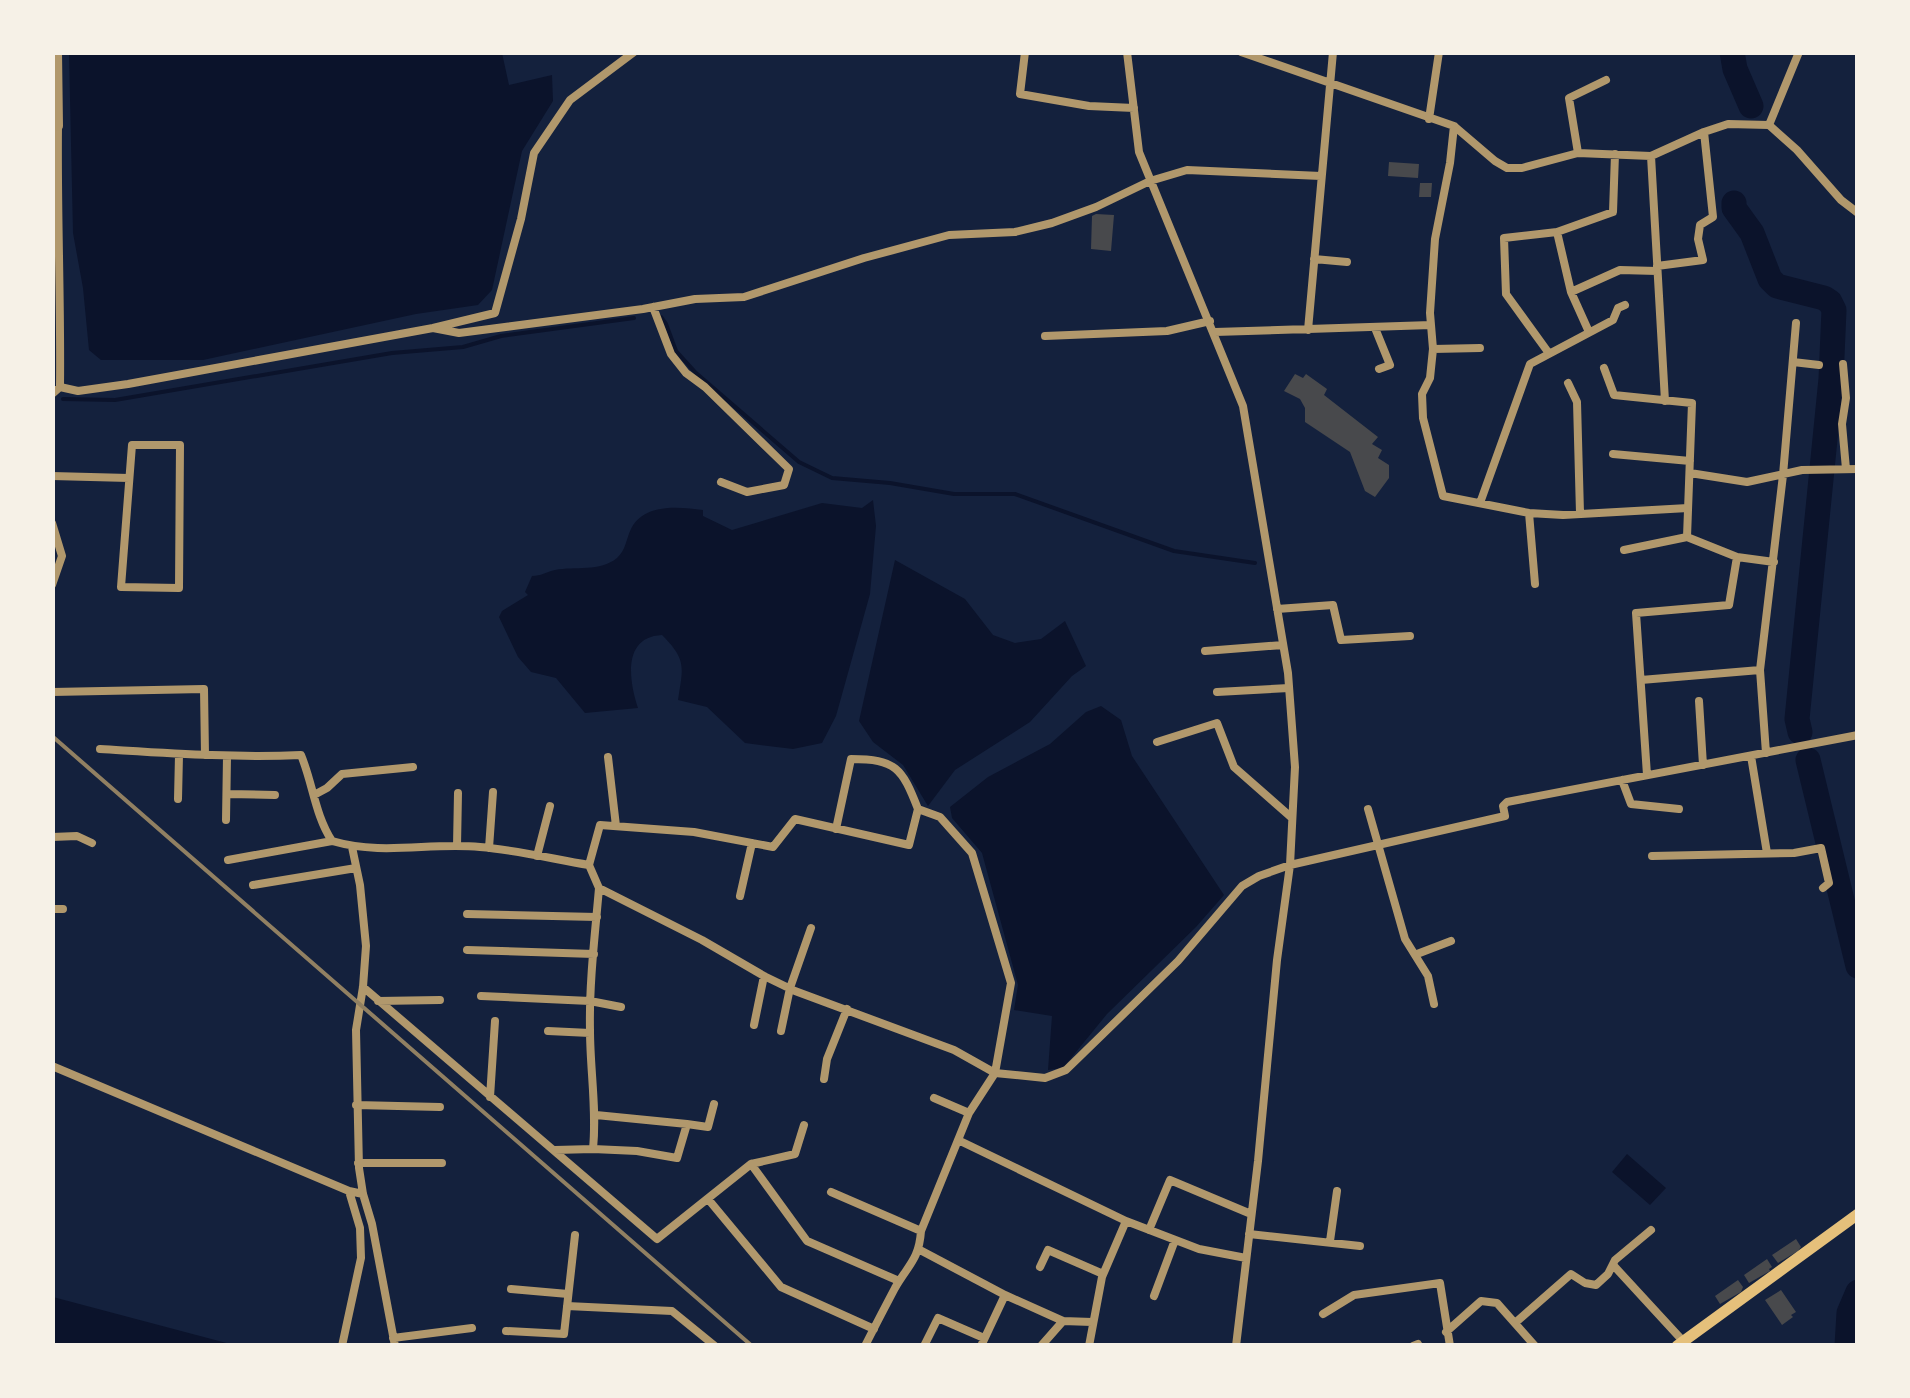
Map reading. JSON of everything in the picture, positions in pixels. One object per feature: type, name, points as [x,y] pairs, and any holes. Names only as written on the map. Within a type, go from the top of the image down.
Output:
[{"type":"main road","points":[[1680,1344],[1698,1336],[1858,1214]]},
{"type":"street","points":[[57,52],[61,284],[56,390],[78,392],[432,328],[495,313],[521,220],[534,153],[570,100],[634,52]]},
{"type":"street","points":[[1025,52],[1020,94],[1089,106],[1134,108]]},
{"type":"street","points":[[1127,52],[1140,152],[1243,406],[1289,688],[1295,767],[1290,866],[1236,1346]]},
{"type":"street","points":[[1240,52],[1454,126],[1507,168],[1522,168],[1578,153],[1651,156],[1728,124],[1769,125],[1858,213]]},
{"type":"street","points":[[1308,330],[1333,52]]},
{"type":"street","points":[[1428,119],[1439,52]]},
{"type":"street","points":[[1769,125],[1799,52]]},
{"type":"street","points":[[1578,153],[1568,98],[1606,80]]},
{"type":"street","points":[[1454,126],[1436,239],[1430,314],[1434,349],[1430,378],[1422,394],[1443,496],[1529,514],[1688,508]]},
{"type":"street","points":[[1572,292],[1620,270],[1657,269],[1703,260],[1698,239],[1700,226],[1713,218],[1704,132]]},
{"type":"street","points":[[1548,352],[1506,294],[1504,238],[1556,232],[1613,212],[1615,154]]},
{"type":"street","points":[[1651,156],[1665,401]]},
{"type":"street","points":[[432,328],[459,333],[695,299],[744,296],[950,235],[1016,232],[1052,223],[1150,181],[1188,170],[1321,176]]},
{"type":"street","points":[[1556,232],[1572,292],[1589,332]]},
{"type":"street","points":[[1314,259],[1348,262]]},
{"type":"street","points":[[1480,503],[1530,364],[1613,320],[1618,308],[1625,305]]},
{"type":"street","points":[[653,307],[671,354],[686,374],[705,387],[790,469],[784,484],[746,492],[721,482]]},
{"type":"street","points":[[1045,336],[1168,332],[1210,321]]},
{"type":"street","points":[[1766,753],[1760,670],[1796,323]]},
{"type":"street","points":[[1214,332],[1431,325]]},
{"type":"street","points":[[1376,328],[1390,365],[1380,369]]},
{"type":"street","points":[[1434,349],[1480,348]]},
{"type":"street","points":[[1793,362],[1819,365]]},
{"type":"street","points":[[1843,364],[1846,469]]},
{"type":"street","points":[[1604,368],[1614,395],[1692,403],[1687,537]]},
{"type":"street","points":[[1568,383],[1577,402],[1580,512]]},
{"type":"street","points":[[180,444],[179,588],[121,587],[129,478],[132,445],[180,444]]},
{"type":"street","points":[[1613,454],[1690,461]]},
{"type":"street","points":[[1690,473],[1747,482],[1802,470],[1858,469]]},
{"type":"street","points":[[52,476],[129,478]]},
{"type":"street","points":[[1529,514],[1535,584]]},
{"type":"street","points":[[52,523],[62,556],[52,584]]},
{"type":"street","points":[[1624,550],[1687,537],[1736,557],[1774,562]]},
{"type":"street","points":[[1647,775],[1636,614],[1729,606],[1736,557]]},
{"type":"street","points":[[1277,609],[1333,605],[1341,640],[1410,636]]},
{"type":"street","points":[[1205,651],[1283,645]]},
{"type":"street","points":[[1640,680],[1760,670]]},
{"type":"street","points":[[1217,692],[1289,688]]},
{"type":"street","points":[[52,692],[204,689],[204,755]]},
{"type":"street","points":[[1699,700],[1702,764]]},
{"type":"street","points":[[1157,742],[1217,723],[1234,768],[1292,818]]},
{"type":"street","points":[[599,888],[790,988],[954,1050],[996,1073],[1045,1078],[1066,1070],[1178,961],[1242,886],[1259,876],[1505,816],[1503,806],[1507,802],[1858,736]]},
{"type":"street","points":[[100,750],[227,757],[301,755],[320,823],[332,841]]},
{"type":"street","points":[[178,799],[179,754]]},
{"type":"street","points":[[377,756],[378,770]]},
{"type":"street","points":[[1750,756],[1768,854]]},
{"type":"street","points":[[226,820],[227,757]]},
{"type":"street","points":[[608,757],[616,826]]},
{"type":"street","points":[[593,1149],[596,1115],[590,1001],[599,888],[588,864],[600,825],[694,832],[773,847],[795,819],[909,845],[918,809],[896,768],[879,759],[851,758],[836,828]]},
{"type":"street","points":[[314,795],[342,774],[414,767]]},
{"type":"street","points":[[1622,780],[1631,804],[1679,809]]},
{"type":"street","points":[[490,848],[492,792]]},
{"type":"street","points":[[227,794],[274,795]]},
{"type":"street","points":[[457,846],[458,794]]},
{"type":"street","points":[[537,856],[550,806]]},
{"type":"street","points":[[866,1346],[899,1281],[920,1250],[921,1231],[969,1113],[996,1073],[1010,983],[972,853],[940,817],[918,809]]},
{"type":"street","points":[[1368,809],[1405,939],[1428,976],[1434,1004]]},
{"type":"street","points":[[52,838],[77,836],[92,843]]},
{"type":"street","points":[[228,860],[332,841],[352,847],[402,850],[490,848],[588,864]]},
{"type":"street","points":[[740,896],[752,843]]},
{"type":"street","points":[[352,847],[365,922],[363,987],[356,1030],[358,1163],[394,1342],[472,1328]]},
{"type":"street","points":[[1652,856],[1794,853],[1822,848],[1830,883],[1823,888]]},
{"type":"street","points":[[253,885],[356,868]]},
{"type":"street","points":[[52,909],[64,909]]},
{"type":"street","points":[[466,914],[597,917]]},
{"type":"street","points":[[780,1031],[810,928]]},
{"type":"street","points":[[1417,954],[1452,942]]},
{"type":"street","points":[[467,950],[594,954]]},
{"type":"street","points":[[754,1025],[764,976]]},
{"type":"street","points":[[363,987],[657,1238],[751,1164],[795,1154],[804,1125]]},
{"type":"street","points":[[480,996],[590,1001],[621,1008]]},
{"type":"street","points":[[378,1001],[440,1000]]},
{"type":"street","points":[[824,1079],[827,1059],[848,1009]]},
{"type":"street","points":[[490,1098],[495,1021]]},
{"type":"street","points":[[548,1031],[590,1032]]},
{"type":"street","points":[[52,1066],[363,1194]]},
{"type":"street","points":[[934,1098],[969,1113]]},
{"type":"street","points":[[596,1115],[708,1127],[714,1104]]},
{"type":"street","points":[[356,1105],[440,1107]]},
{"type":"street","points":[[553,1150],[637,1151],[677,1158],[688,1124]]},
{"type":"street","points":[[958,1140],[1149,1230],[1199,1249],[1246,1258]]},
{"type":"street","points":[[358,1163],[442,1164]]},
{"type":"street","points":[[751,1164],[807,1241],[899,1281]]},
{"type":"street","points":[[1149,1230],[1170,1180],[1252,1214]]},
{"type":"street","points":[[342,1346],[361,1258],[360,1228],[349,1191]]},
{"type":"street","points":[[1330,1241],[1337,1191]]},
{"type":"street","points":[[831,1192],[921,1231]]},
{"type":"street","points":[[708,1199],[781,1287],[874,1328]]},
{"type":"street","points":[[1089,1346],[1104,1274],[1126,1220]]},
{"type":"street","points":[[1515,1323],[1571,1274],[1585,1284],[1596,1284],[1615,1260],[1651,1230]]},
{"type":"street","points":[[1249,1234],[1360,1246]]},
{"type":"street","points":[[506,1331],[564,1334],[575,1235]]},
{"type":"street","points":[[1154,1296],[1175,1240]]},
{"type":"street","points":[[920,1250],[1005,1296],[1063,1321],[1092,1322]]},
{"type":"street","points":[[1040,1267],[1048,1250],[1104,1274]]},
{"type":"street","points":[[1614,1266],[1680,1344]]},
{"type":"street","points":[[1323,1314],[1354,1295],[1440,1283],[1450,1346]]},
{"type":"street","points":[[511,1289],[568,1294]]},
{"type":"street","points":[[924,1346],[938,1318],[982,1342],[1005,1296]]},
{"type":"street","points":[[1446,1332],[1481,1301],[1497,1303],[1535,1346]]},
{"type":"street","points":[[567,1306],[672,1311],[715,1346]]},
{"type":"street","points":[[1041,1346],[1063,1321]]},
{"type":"water","points":[[69,53],[502,53],[509,85],[552,75],[553,101],[522,151],[492,290],[478,305],[416,314],[203,360],[101,360],[89,350],[73,233]]},
{"type":"water","points":[[873,500],[876,526],[870,594],[836,716],[822,743],[793,749],[745,743],[707,707],[678,700],[681,664],[662,635],[640,643],[634,652],[631,674],[638,708],[585,713],[556,678],[531,672],[518,657],[499,617],[528,595],[525,592],[532,576],[595,567],[617,558],[637,521],[653,511],[703,510],[703,516],[732,530],[822,503],[862,508]]},
{"type":"water","points":[[895,560],[965,599],[993,635],[1015,643],[1041,639],[1065,621],[1086,666],[1030,722],[955,770],[928,806],[903,765],[873,742],[859,721]]},
{"type":"water","points":[[1101,706],[1121,720],[1132,756],[1224,895],[1107,1014],[1063,1068],[1048,1070],[1052,1016],[1014,1010],[1018,985],[982,853],[952,818],[950,807],[988,777],[1050,744],[1086,712]]},
{"type":"water","points":[[1627,1154],[1666,1188],[1650,1205],[1612,1172]]},
{"type":"water","points":[[53,1297],[234,1345],[53,1345]]},
{"type":"building","points":[[1389,162],[1419,164],[1418,178],[1388,176]]},
{"type":"building","points":[[1420,183],[1432,183],[1431,197],[1419,197]]},
{"type":"building","points":[[1114,215],[1111,251],[1091,249],[1092,216]]},
{"type":"building","points":[[1295,374],[1303,378],[1306,374],[1327,389],[1324,395],[1378,437],[1372,444],[1382,450],[1378,458],[1389,465],[1389,478],[1375,497],[1365,491],[1350,452],[1305,422],[1300,399],[1284,391]]},
{"type":"building","points":[[1796,1239],[1801,1247],[1798,1251],[1778,1263],[1772,1255]]},
{"type":"building","points":[[1767,1259],[1770,1271],[1749,1283],[1744,1275]]},
{"type":"building","points":[[1738,1280],[1743,1287],[1741,1292],[1720,1304],[1715,1296]]},
{"type":"building","points":[[1781,1290],[1796,1312],[1782,1325],[1765,1300]]},
{"type":"waterway","points":[[1732,52],[1751,106]]},
{"type":"waterway","points":[[1734,203],[1752,233],[1770,279],[1777,286],[1824,298],[1834,310],[1831,379],[1797,719],[1800,732]]},
{"type":"waterway","points":[[661,317],[676,351],[696,373],[799,462],[832,478],[954,494],[1015,494],[1174,551],[1255,563]]},
{"type":"waterway","points":[[63,399],[115,400],[392,353],[463,347],[501,336],[634,318]]},
{"type":"waterway","points":[[1808,760],[1858,966]]},
{"type":"waterway","points":[[1847,1346],[1849,1313],[1858,1292]]},
{"type":"railway","points":[[52,736],[752,1346]]}]
